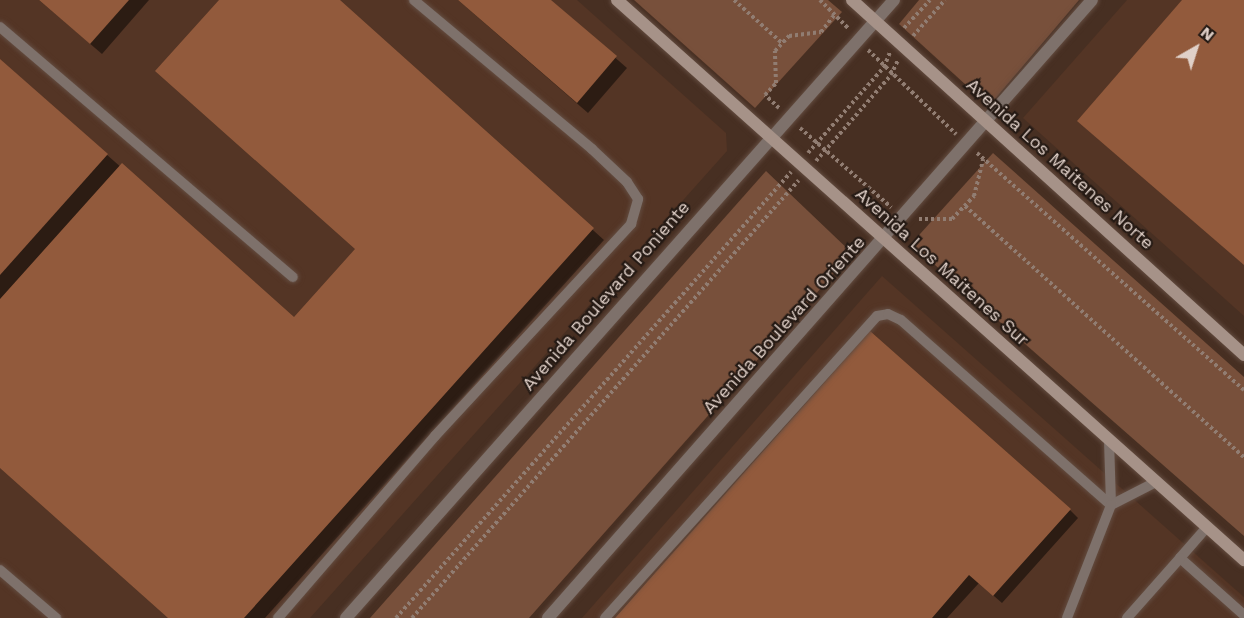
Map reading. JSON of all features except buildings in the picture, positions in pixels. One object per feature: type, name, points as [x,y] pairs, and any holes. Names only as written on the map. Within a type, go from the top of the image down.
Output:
[{"type":"street","name":"Avenida Los Maitenes Sur","points":[[617,0],[1244,560]]},
{"type":"street","name":"Avenida Los Maitenes Norte","points":[[852,0],[1244,355]]},
{"type":"street","name":"Avenida Boulevard Poniente","points":[[346,618],[894,0]]},
{"type":"street","name":"Avenida Boulevard Oriente","points":[[548,618],[1092,0]]},
{"type":"lane","points":[[278,618],[435,436],[631,224],[638,199],[627,182],[592,149],[414,0]]},
{"type":"lane","points":[[0,27],[293,277]]},
{"type":"lane","points":[[604,618],[877,316],[883,314],[901,320],[1111,505]]},
{"type":"lane","points":[[1067,618],[1111,505],[1109,440]]},
{"type":"lane","points":[[1111,505],[1156,482]]},
{"type":"lane","points":[[1127,618],[1208,527]]},
{"type":"lane","points":[[1180,558],[1244,615]]},
{"type":"lane","points":[[0,570],[56,618]]},
{"type":"path","points":[[734,0],[782,43]]},
{"type":"path","points":[[820,0],[836,14],[891,75],[1244,390]]},
{"type":"path","points":[[412,618],[803,167],[816,144],[884,67],[930,0]]},
{"type":"path","points":[[396,618],[803,167],[826,150],[891,75],[899,43],[945,0]]},
{"type":"path","points":[[836,14],[821,32],[789,36],[782,43],[775,51],[776,83],[765,95],[816,144],[826,150],[903,217],[952,219],[974,196],[983,159]]},
{"type":"path","points":[[965,206],[1244,457]]},
{"type":"shaded area","points":[[0,0],[577,0],[726,133],[727,151],[310,618],[0,618]]},
{"type":"shaded area","points":[[634,0],[828,0],[842,12],[755,108]]},
{"type":"shaded area","points":[[919,0],[1079,0],[989,106],[899,24]]},
{"type":"shaded area","points":[[1127,0],[1244,0],[1244,316],[1023,118]]},
{"type":"shaded area","points":[[993,153],[1244,377],[1244,536],[911,244]]},
{"type":"shaded area","points":[[766,171],[852,253],[529,618],[370,618]]},
{"type":"shaded area","points":[[882,276],[1244,597],[1244,618],[582,618]]}]
